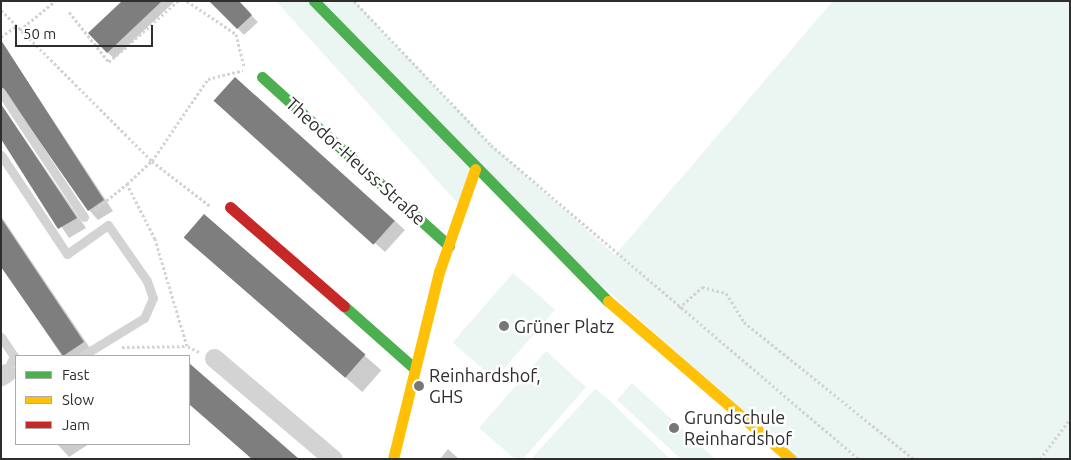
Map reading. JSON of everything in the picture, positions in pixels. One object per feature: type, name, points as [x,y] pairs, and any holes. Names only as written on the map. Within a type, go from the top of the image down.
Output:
[{"type":"street","points":[[314,1],[475,169],[592,286],[792,459]]},
{"type":"street","name":"Theodor-Heuss-Straße","points":[[262,76],[449,246]]},
{"type":"street","points":[[393,459],[414,368],[449,246],[475,169]]},
{"type":"street","points":[[232,209],[414,368]]},
{"type":"street","points":[[214,358],[333,459]]},
{"type":"lane","points":[[1,92],[84,217]]},
{"type":"lane","points":[[1,155],[67,254],[108,225],[147,281],[153,298],[144,318],[102,347],[84,355]]},
{"type":"lane","points":[[1,337],[14,356],[8,374]]},
{"type":"path","points":[[20,30],[56,1]]},
{"type":"path","points":[[69,12],[109,62],[178,1]]},
{"type":"path","points":[[187,1],[236,34],[245,69]]},
{"type":"path","points":[[354,1],[491,145],[679,308],[858,459]]},
{"type":"path","points":[[1,10],[152,161],[222,216],[232,209]]},
{"type":"path","points":[[1,37],[17,26]]},
{"type":"path","points":[[84,217],[127,184],[152,161],[208,79],[245,69],[262,76]]},
{"type":"path","points":[[127,184],[154,239],[187,346]]},
{"type":"path","points":[[679,308],[702,287],[726,293],[744,322],[914,459]]},
{"type":"path","points":[[102,347],[187,346],[214,358]]},
{"type":"path","points":[[1040,459],[1070,419]]},
{"type":"shaded area","points":[[276,1],[354,1],[491,145],[615,255],[833,1],[1070,1],[1070,459],[791,459],[476,169],[461,207]]},
{"type":"shaded area","name":"Grüner Platz","points":[[513,273],[555,310],[495,379],[453,342]]},
{"type":"shaded area","points":[[546,351],[586,387],[523,459],[515,459],[479,428]]},
{"type":"shaded area","points":[[632,383],[715,459],[681,459],[617,400]]},
{"type":"shaded area","points":[[595,389],[607,398],[670,459],[531,459]]},
{"type":"building","points":[[122,1],[162,1],[107,53],[88,33]]},
{"type":"building","points":[[209,1],[239,1],[252,15],[237,29]]},
{"type":"building","points":[[1,40],[104,200],[88,211],[1,86]]},
{"type":"building","points":[[235,77],[395,221],[373,245],[214,101]]},
{"type":"building","points":[[1,104],[77,218],[58,229],[1,139]]},
{"type":"building","points":[[204,214],[366,354],[345,378],[184,237]]},
{"type":"building","points":[[1,218],[84,342],[62,355],[1,267]]},
{"type":"building","points":[[190,364],[299,459],[252,459],[190,405]]},
{"type":"traffic: fast","points":[[314,1],[608,301]]},
{"type":"traffic: fast","points":[[262,77],[449,246]]},
{"type":"traffic: fast","points":[[344,306],[414,368]]},
{"type":"traffic: slow","points":[[393,459],[439,272],[475,169]]},
{"type":"traffic: slow","points":[[608,301],[791,459]]},
{"type":"traffic: jam","points":[[230,207],[344,306]]},
{"type":"place","name":"Grüner Platz","points":[[504,326]]},
{"type":"place","name":"Reinhardshof, GHS","points":[[419,386]]},
{"type":"place","name":"Grundschule Reinhardshof","points":[[674,428]]}]
